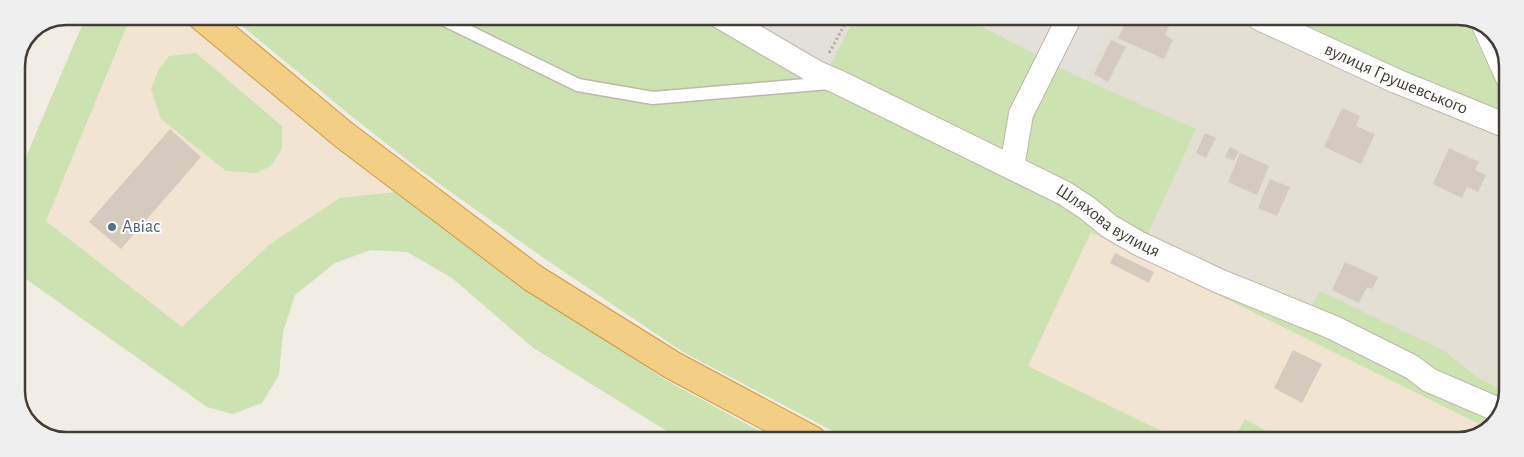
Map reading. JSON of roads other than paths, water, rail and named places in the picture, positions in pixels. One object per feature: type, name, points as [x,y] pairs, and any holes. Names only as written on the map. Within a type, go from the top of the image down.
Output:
[{"type":"highway","points":[[212,25],[344,135],[533,278],[672,365],[797,432]]},
{"type":"street","name":"Шляхова вулиця","points":[[735,25],[828,78],[1064,193],[1088,208],[1109,226],[1138,243],[1220,281],[1332,327],[1403,362],[1429,380],[1495,409]]},
{"type":"street","points":[[1012,166],[1021,114],[1066,25]]},
{"type":"street","name":"вулиця Грушевського","points":[[1275,25],[1396,81],[1499,123]]},
{"type":"lane","points":[[455,25],[578,85],[653,98],[828,78]]},
{"type":"place","name":"Авіас","points":[[112,227]]}]
